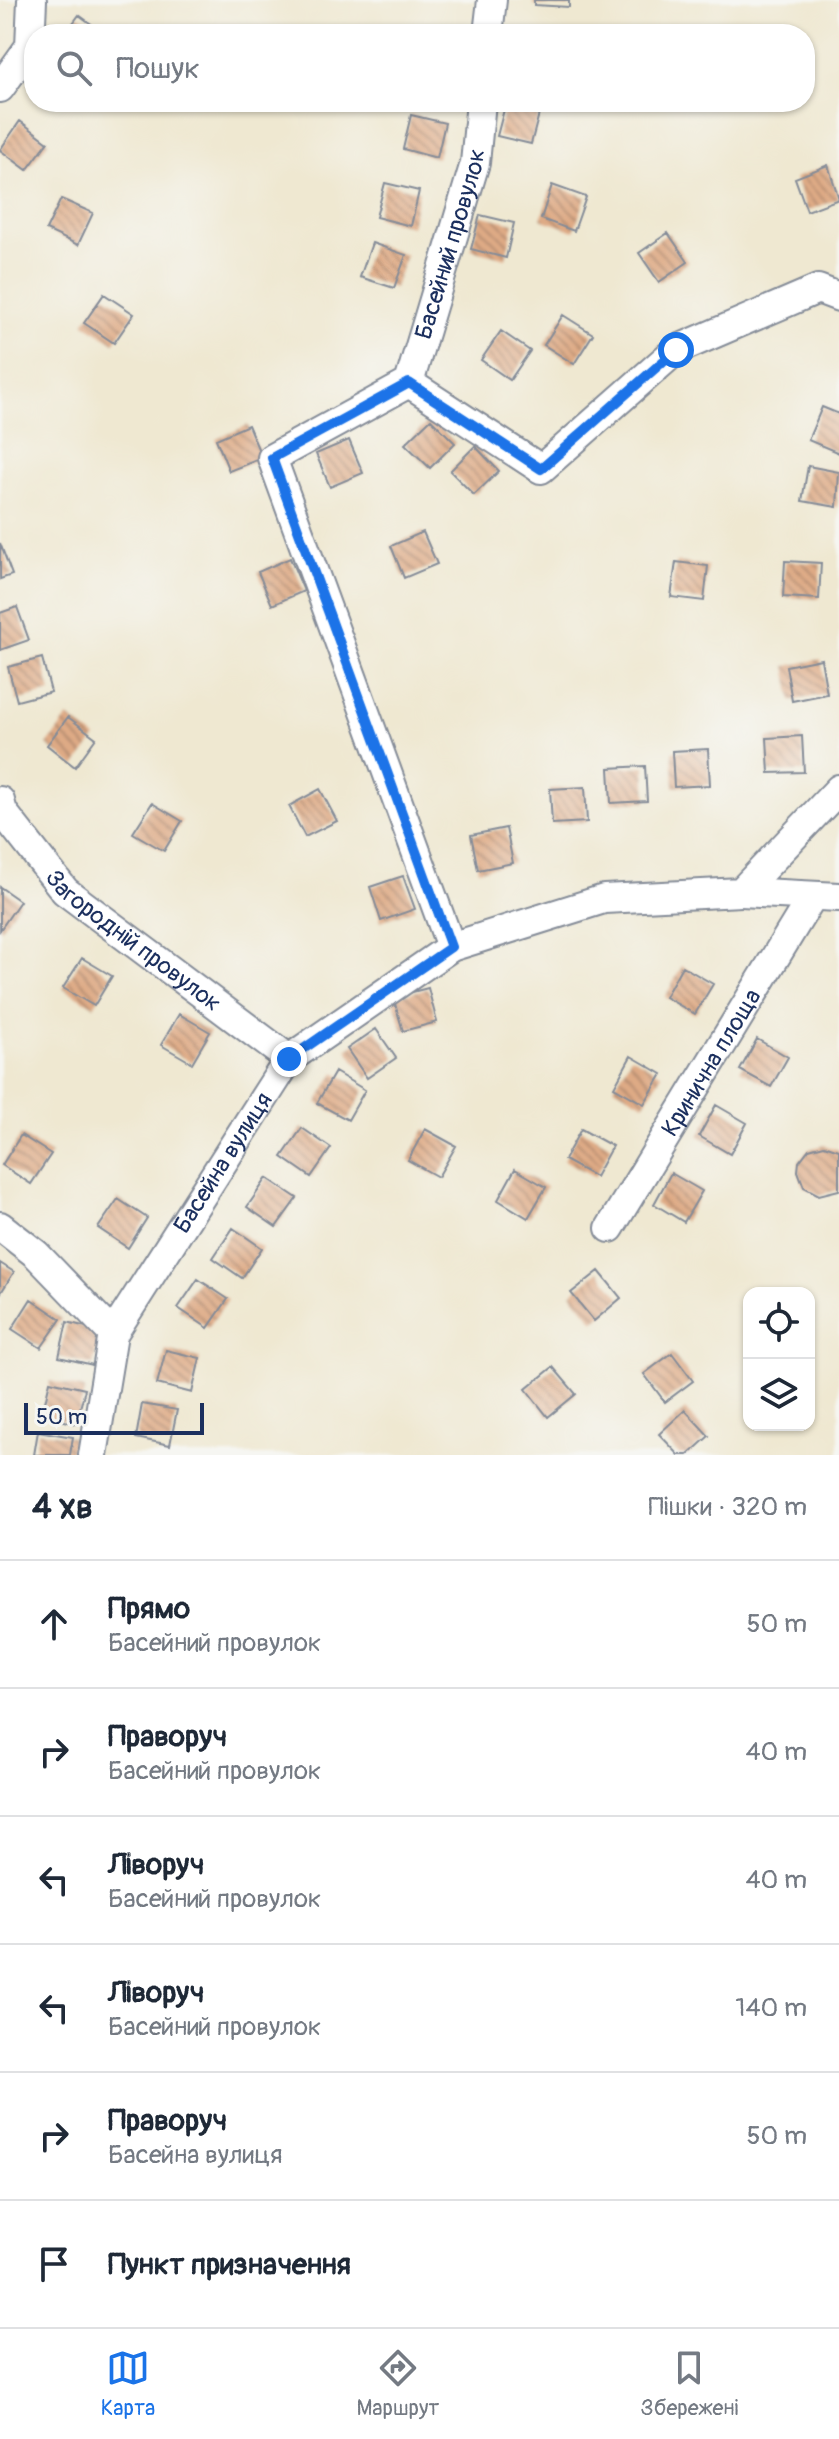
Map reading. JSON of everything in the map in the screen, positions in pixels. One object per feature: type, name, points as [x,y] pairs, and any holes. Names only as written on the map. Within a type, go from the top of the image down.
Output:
[{"type":"street","points":[[31,24],[32,0]]},
{"type":"street","points":[[489,24],[492,0]]},
{"type":"street","points":[[0,88],[24,54]]},
{"type":"street","name":"Басейний провулок","points":[[409,383],[475,163],[480,112]]},
{"type":"street","points":[[451,947],[272,458],[409,383],[541,469],[676,350],[818,289],[839,297]]},
{"type":"street","points":[[741,892],[839,789]]},
{"type":"street","name":"Загородній провулок","points":[[0,801],[3,812],[65,891],[289,1059]]},
{"type":"street","name":"Басейна вулиця","points":[[93,1455],[113,1334],[289,1059],[451,947],[604,899],[741,892]]},
{"type":"street","name":"Кринична площа","points":[[610,1228],[825,897],[741,892]]},
{"type":"street","points":[[0,1226],[36,1254],[113,1334]]},
{"type":"building","points":[[534,0],[569,0],[569,7],[534,5]]},
{"type":"building","points":[[79,15],[91,24],[72,24]]},
{"type":"building","points":[[503,112],[539,112],[531,144],[497,136]]},
{"type":"building","points":[[411,115],[445,123],[437,158],[403,149]]},
{"type":"building","points":[[20,121],[48,142],[27,170],[0,150]]},
{"type":"building","points":[[828,165],[839,199],[807,211],[795,178]]},
{"type":"building","points":[[385,183],[419,191],[411,226],[376,217]]},
{"type":"building","points":[[552,185],[586,197],[574,231],[541,219]]},
{"type":"building","points":[[61,199],[93,213],[78,245],[46,230]]},
{"type":"building","points":[[480,215],[514,223],[506,258],[471,249]]},
{"type":"building","points":[[668,233],[688,262],[659,282],[639,253]]},
{"type":"building","points":[[372,243],[406,255],[394,288],[360,277]]},
{"type":"building","points":[[104,294],[134,314],[114,343],[84,323]]},
{"type":"building","points":[[563,315],[593,334],[574,364],[544,345]]},
{"type":"building","points":[[501,331],[530,351],[510,380],[481,360]]},
{"type":"building","points":[[822,407],[839,414],[839,453],[808,440]]},
{"type":"building","points":[[431,419],[455,443],[430,468],[405,444]]},
{"type":"building","points":[[248,425],[262,458],[229,471],[216,439]]},
{"type":"building","points":[[349,440],[363,473],[330,487],[316,454]]},
{"type":"building","points":[[475,446],[499,471],[474,495],[450,471]]},
{"type":"building","points":[[808,466],[839,472],[837,507],[802,501]]},
{"type":"building","points":[[423,532],[437,564],[404,578],[391,546]]},
{"type":"building","points":[[0,543],[12,575],[0,579]]},
{"type":"building","points":[[290,558],[304,591],[272,605],[258,572]]},
{"type":"building","points":[[785,561],[821,563],[819,599],[783,597]]},
{"type":"building","points":[[676,562],[708,566],[704,601],[671,597]]},
{"type":"building","points":[[17,607],[29,640],[0,650],[0,613]]},
{"type":"building","points":[[42,658],[51,692],[17,701],[8,667]]},
{"type":"building","points":[[821,659],[827,694],[792,701],[786,666]]},
{"type":"building","points":[[68,717],[96,738],[75,767],[47,745]]},
{"type":"building","points":[[802,736],[804,772],[769,773],[767,738]]},
{"type":"building","points":[[708,749],[710,785],[674,787],[672,751]]},
{"type":"building","points":[[645,766],[647,801],[611,803],[609,768]]},
{"type":"building","points":[[585,787],[587,822],[552,824],[550,789]]},
{"type":"building","points":[[320,789],[337,821],[305,837],[289,806]]},
{"type":"building","points":[[152,803],[182,821],[164,851],[133,833]]},
{"type":"building","points":[[506,828],[513,863],[478,870],[471,835]]},
{"type":"building","points":[[403,876],[415,909],[381,921],[370,887]]},
{"type":"building","points":[[0,887],[20,901],[0,930]]},
{"type":"building","points":[[82,958],[112,976],[94,1006],[63,988]]},
{"type":"building","points":[[682,966],[713,984],[695,1014],[665,997]]},
{"type":"building","points":[[428,988],[437,1022],[403,1031],[393,997]]},
{"type":"building","points":[[179,1014],[210,1032],[192,1063],[161,1045]]},
{"type":"building","points":[[376,1029],[396,1058],[367,1078],[347,1049]]},
{"type":"building","points":[[757,1039],[788,1057],[771,1087],[740,1070]]},
{"type":"building","points":[[631,1056],[662,1074],[644,1104],[614,1087]]},
{"type":"building","points":[[335,1072],[365,1090],[348,1120],[317,1103]]},
{"type":"building","points":[[716,1105],[747,1123],[730,1154],[699,1136]]},
{"type":"building","points":[[302,1128],[331,1148],[311,1177],[282,1157]]},
{"type":"building","points":[[425,1129],[456,1146],[438,1177],[408,1160]]},
{"type":"building","points":[[581,1129],[612,1146],[595,1177],[564,1160]]},
{"type":"building","points":[[21,1135],[51,1154],[31,1184],[2,1165]]},
{"type":"building","points":[[824,1145],[839,1150],[839,1190],[819,1195],[804,1187],[798,1171],[799,1162],[809,1149]]},
{"type":"building","points":[[515,1169],[546,1187],[528,1218],[498,1200]]},
{"type":"building","points":[[671,1173],[702,1191],[684,1222],[654,1204]]},
{"type":"building","points":[[267,1178],[297,1198],[276,1227],[247,1207]]},
{"type":"building","points":[[118,1199],[147,1218],[128,1248],[98,1228]]},
{"type":"building","points":[[233,1228],[262,1248],[242,1278],[213,1258]]},
{"type":"building","points":[[0,1263],[14,1272],[0,1294]]},
{"type":"building","points":[[599,1271],[621,1298],[594,1321],[571,1293]]},
{"type":"building","points":[[198,1279],[228,1299],[208,1328],[178,1308]]},
{"type":"building","points":[[31,1299],[61,1319],[41,1348],[12,1329]]},
{"type":"building","points":[[67,1322],[102,1331],[93,1365],[59,1357]]},
{"type":"building","points":[[166,1350],[200,1358],[192,1393],[157,1384]]},
{"type":"building","points":[[672,1353],[693,1381],[665,1402],[644,1374]]},
{"type":"building","points":[[553,1367],[576,1394],[548,1417],[526,1389]]},
{"type":"building","points":[[50,1381],[85,1389],[76,1424],[42,1415]]},
{"type":"building","points":[[142,1404],[177,1410],[170,1445],[136,1438]]},
{"type":"building","points":[[685,1410],[709,1436],[688,1455],[679,1455],[659,1434]]},
{"type":"building","points":[[38,1431],[73,1437],[70,1455],[34,1455]]},
{"type":"route","points":[[289,1059],[451,947],[272,458],[409,383],[541,469],[676,350]]}]
